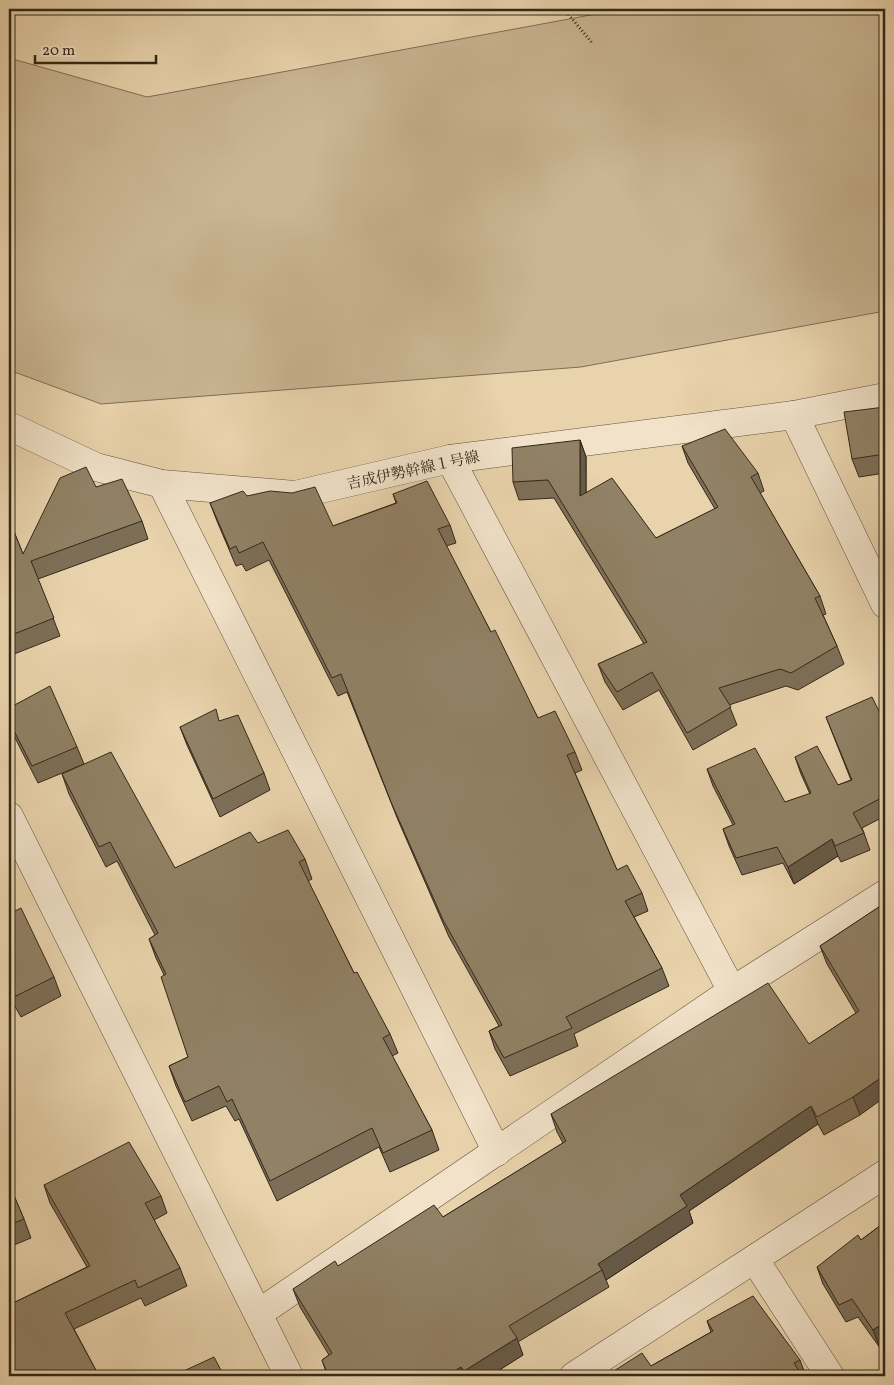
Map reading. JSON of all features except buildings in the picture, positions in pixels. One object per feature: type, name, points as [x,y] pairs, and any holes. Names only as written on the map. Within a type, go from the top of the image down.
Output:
[{"type":"street","name":"吉成伊勢幹線１号線","points":[[9,426],[96,467],[162,484],[295,495],[450,459],[794,415],[885,397]]},
{"type":"street","points":[[794,415],[885,604]]},
{"type":"street","points":[[450,459],[732,991]]},
{"type":"street","points":[[162,484],[497,1152]]},
{"type":"street","points":[[9,816],[290,1376]]},
{"type":"street","points":[[259,1312],[732,991],[885,894]]},
{"type":"street","points":[[574,1376],[885,1174]]},
{"type":"street","points":[[754,1260],[830,1376]]},
{"type":"path","points":[[564,9],[593,44]]},
{"type":"shaded area","points":[[623,9],[885,9],[885,311],[581,367],[101,404],[9,370],[9,58],[147,97]]}]
